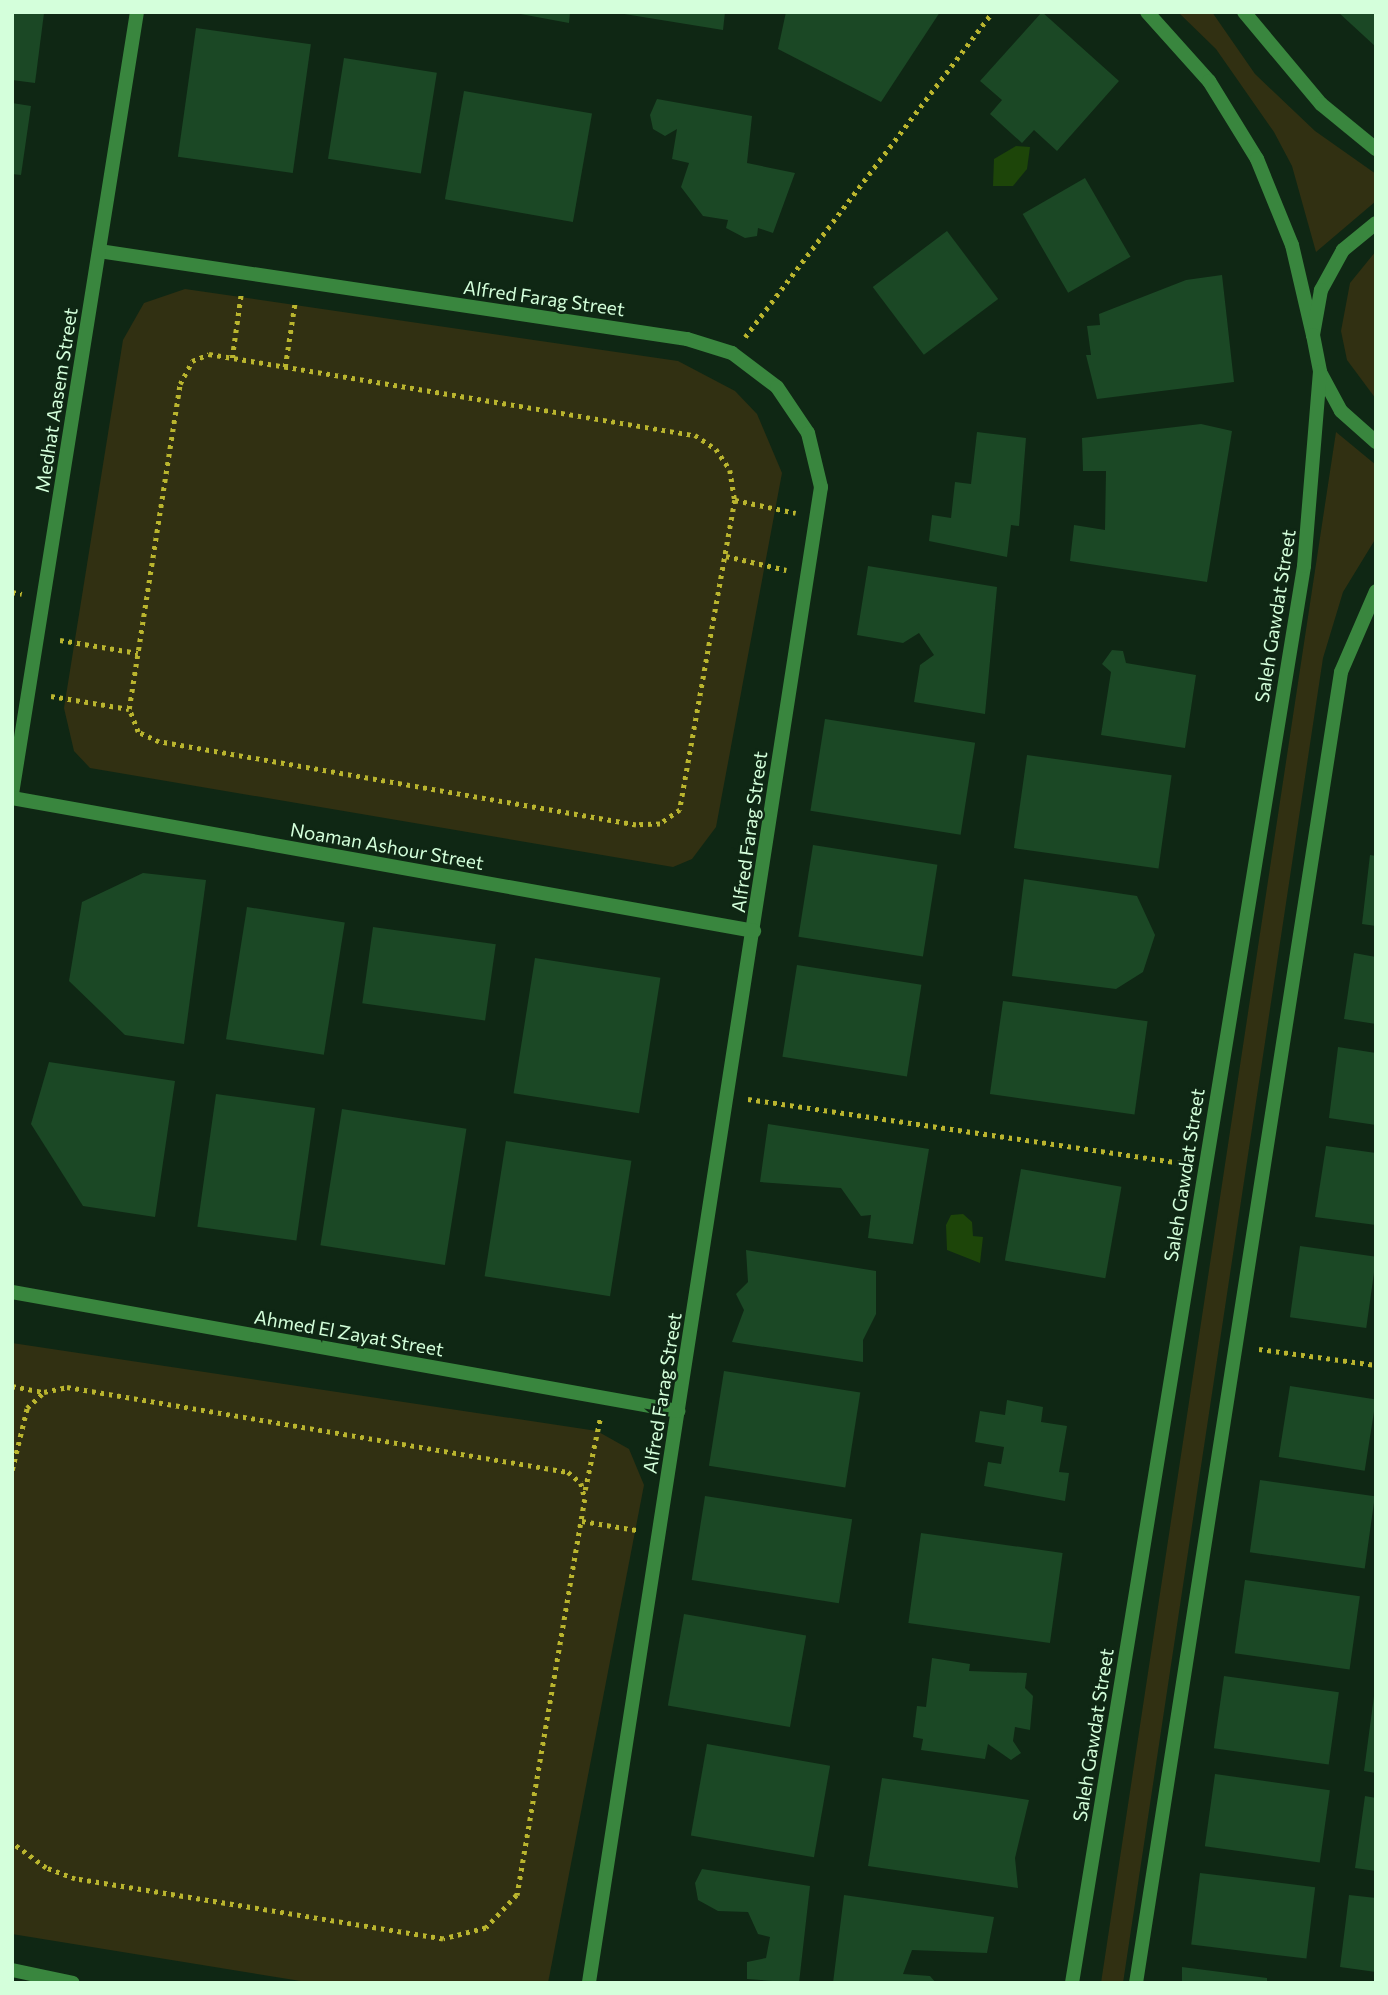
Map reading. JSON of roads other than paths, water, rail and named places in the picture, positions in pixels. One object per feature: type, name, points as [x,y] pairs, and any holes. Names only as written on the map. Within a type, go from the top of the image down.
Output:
[{"type":"street","name":"Medhat Aasem Street","points":[[12,796],[137,12]]},
{"type":"street","points":[[1147,12],[1209,81],[1257,159],[1292,245],[1320,372],[1341,411],[1376,442]]},
{"type":"street","points":[[1244,12],[1321,104],[1376,149]]},
{"type":"street","points":[[1313,335],[1321,290],[1343,250],[1376,223]]},
{"type":"street","name":"Alfred Farag Street","points":[[99,251],[687,339],[732,353],[777,387],[808,433],[821,486],[589,1983]]},
{"type":"street","name":"Saleh Gawdat Street","points":[[1072,1983],[1304,566],[1320,372]]},
{"type":"street","points":[[1136,1983],[1341,671],[1376,591]]},
{"type":"street","name":"Noaman Ashour Street","points":[[12,796],[754,931]]},
{"type":"street","name":"Ahmed El Zayat Street","points":[[12,1292],[678,1411]]},
{"type":"street","points":[[12,1970],[73,1983]]}]
